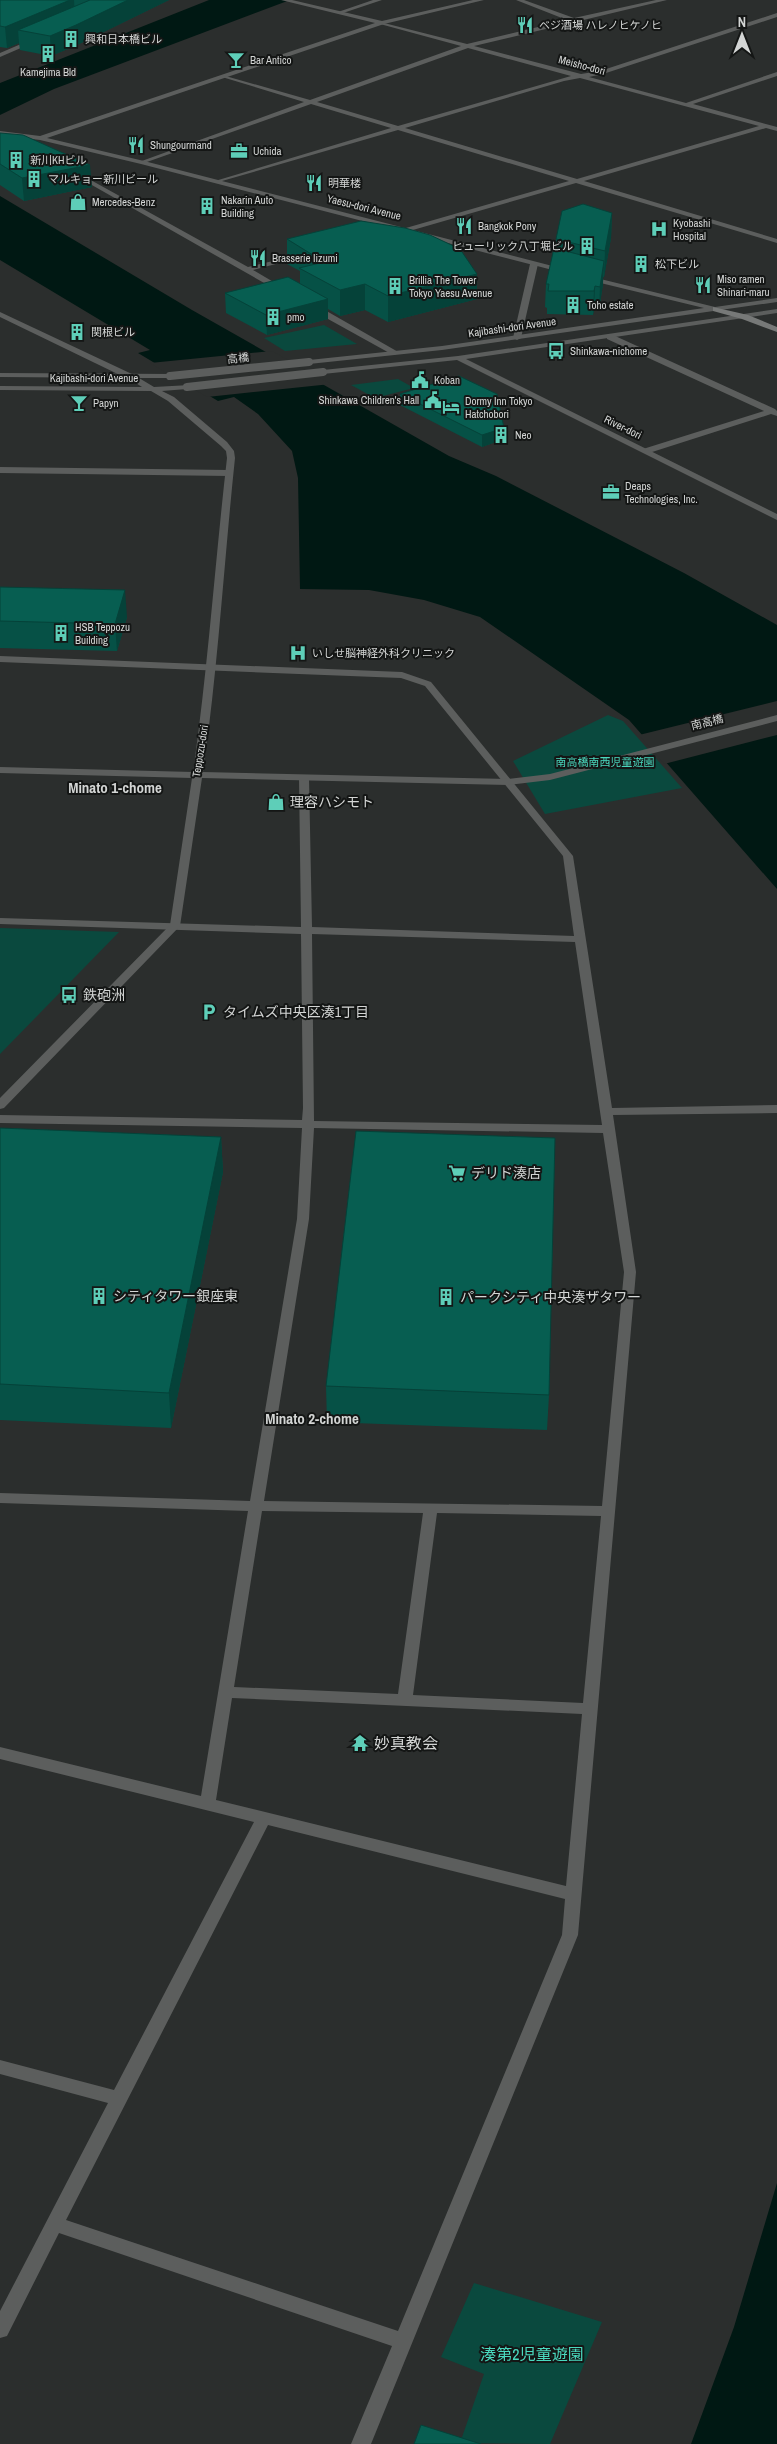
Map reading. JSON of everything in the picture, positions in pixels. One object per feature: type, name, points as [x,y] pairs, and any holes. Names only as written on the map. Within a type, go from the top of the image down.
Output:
[{"type":"main road","points":[[716,309],[745,317],[777,330]]},
{"type":"street","name":"Meisho-dori","points":[[284,0],[341,12],[469,45],[777,129]]},
{"type":"street","points":[[341,12],[378,0]]},
{"type":"street","points":[[39,141],[382,23],[481,0]]},
{"type":"street","points":[[519,0],[573,20]]},
{"type":"street","points":[[142,162],[469,45],[664,0]]},
{"type":"street","points":[[217,182],[563,79],[601,73],[777,15]]},
{"type":"street","points":[[0,55],[42,37]]},
{"type":"street","points":[[688,104],[777,74]]},
{"type":"street","points":[[224,76],[777,241]]},
{"type":"street","points":[[385,236],[766,126]]},
{"type":"street","name":"Yaesu-dori Avenue","points":[[0,133],[142,162],[573,274]]},
{"type":"street","points":[[68,170],[288,293]]},
{"type":"street","points":[[246,270],[312,254]]},
{"type":"street","points":[[517,338],[534,264]]},
{"type":"street","points":[[582,276],[716,309]]},
{"type":"street","name":"Kajibashi-dori Avenue","points":[[309,362],[517,338],[777,300]]},
{"type":"street","points":[[305,302],[396,353]]},
{"type":"street","name":"Kajibashi-dori Avenue","points":[[323,372],[458,358],[777,311]]},
{"type":"street","name":"Teppozu-dori","points":[[0,314],[157,389],[171,398],[230,451],[231,458],[210,666],[197,775],[175,926]]},
{"type":"street","points":[[610,337],[775,411]]},
{"type":"street","name":"River-dori","points":[[458,358],[777,517]]},
{"type":"street","name":"高橋","points":[[170,376],[309,362]]},
{"type":"street","name":"高橋","points":[[187,387],[323,372]]},
{"type":"street","name":"Kajibashi-dori Avenue","points":[[0,375],[170,376]]},
{"type":"street","name":"Kajibashi-dori Avenue","points":[[0,388],[157,389],[187,387]]},
{"type":"street","points":[[646,451],[775,411]]},
{"type":"street","points":[[0,470],[229,473]]},
{"type":"street","points":[[0,659],[402,675],[428,684],[568,856],[630,1272],[570,1935],[361,2444]]},
{"type":"street","name":"南高橋","points":[[0,770],[508,782],[550,777],[642,751],[777,718]]},
{"type":"street","points":[[207,1805],[303,1220],[308,1123],[304,778]]},
{"type":"street","points":[[0,920],[580,939]]},
{"type":"street","points":[[0,1105],[175,926]]},
{"type":"street","points":[[606,1112],[777,1109]]},
{"type":"street","points":[[0,1119],[608,1129]]},
{"type":"street","points":[[0,1498],[255,1506],[608,1511]]},
{"type":"street","points":[[405,1700],[431,1508]]},
{"type":"street","points":[[225,1692],[589,1709]]},
{"type":"street","points":[[0,1753],[573,1894]]},
{"type":"street","points":[[0,2330],[263,1819]]},
{"type":"street","points":[[0,2067],[119,2099]]},
{"type":"street","points":[[55,2224],[403,2341]]},
{"type":"green space","points":[[324,325],[357,344],[285,351],[264,338]]},
{"type":"green space","points":[[398,379],[414,388],[375,398],[351,385]]},
{"type":"green space","name":"南高橋南西児童遊園","points":[[608,715],[623,721],[682,788],[545,814],[513,761]]},
{"type":"green space","points":[[0,928],[119,932],[0,1054]]},
{"type":"green space","name":"湊第2児童遊園","points":[[474,2283],[602,2322],[550,2444],[460,2443],[484,2374],[441,2357]]},
{"type":"shaded area","points":[[209,0],[290,0],[54,89],[0,115],[0,83]]},
{"type":"shaded area","points":[[0,196],[192,310],[449,456],[496,476],[684,573],[777,625],[777,889],[629,720],[480,617],[424,600],[369,590],[300,589],[298,478],[292,451],[258,414],[234,397],[218,401],[138,353],[150,350],[0,260]]},
{"type":"shaded area","points":[[777,2183],[777,2444],[691,2444],[734,2327]]},
{"type":"pier","points":[[272,351],[331,384],[207,397],[150,363]]},
{"type":"pier","points":[[777,701],[777,735],[664,764],[639,735]]},
{"type":"building","points":[[0,0],[70,0],[5,27],[0,26]]},
{"type":"building","points":[[90,0],[128,0],[50,36],[18,30]]},
{"type":"building","points":[[0,133],[23,135],[90,165],[22,178],[0,164]]},
{"type":"building","points":[[583,204],[612,213],[605,251],[556,239],[562,211]]},
{"type":"building","points":[[361,221],[405,228],[430,235],[460,249],[477,274],[388,296],[365,284],[340,290],[299,268],[324,262],[287,239]]},
{"type":"building","points":[[554,248],[604,261],[600,287],[595,286],[594,291],[548,291],[549,284],[546,284]]},
{"type":"building","points":[[288,277],[328,299],[266,315],[225,293]]},
{"type":"building","points":[[459,376],[497,394],[504,428],[482,435],[400,394]]},
{"type":"building","points":[[0,587],[125,590],[115,624],[0,621]]},
{"type":"building","name":"シティタワー銀座東","points":[[0,1128],[221,1137],[169,1393],[0,1384]]},
{"type":"building","name":"パークシティ中央湊ザタワー","points":[[356,1131],[555,1138],[549,1395],[326,1386]]},
{"type":"building","points":[[421,2425],[481,2444],[414,2444]]},
{"type":"place","name":"ベジ酒場 ハレノヒケノヒ","points":[[525,25]]},
{"type":"place","name":"興和日本橋ビル","points":[[71,39]]},
{"type":"place","name":"Kamejima Bld","points":[[48,54]]},
{"type":"place","name":"Bar Antico","points":[[236,60]]},
{"type":"place","name":"Shungourmand","points":[[136,145]]},
{"type":"place","name":"Uchida","points":[[239,151]]},
{"type":"place","name":"新川KHビル","points":[[16,160]]},
{"type":"place","name":"マルキョー新川ビール","points":[[34,179]]},
{"type":"place","name":"明華楼","points":[[314,183]]},
{"type":"place","name":"Mercedes-Benz","points":[[78,202]]},
{"type":"place","name":"Nakarin Auto Building","points":[[207,206]]},
{"type":"place","name":"Bangkok Pony","points":[[464,226]]},
{"type":"place","name":"Kyobashi Hospital","points":[[659,229]]},
{"type":"place","name":"ヒューリック八丁堀ビル","points":[[587,246]]},
{"type":"place","name":"Brasserie Iizumi","points":[[258,258]]},
{"type":"place","name":"松下ビル","points":[[641,264]]},
{"type":"place","name":"Miso ramen Shinari-maru","points":[[703,285]]},
{"type":"place","name":"Brillia The Tower Tokyo Yaesu Avenue","points":[[395,286]]},
{"type":"place","name":"Toho estate","points":[[573,305]]},
{"type":"place","name":"pmo","points":[[273,317]]},
{"type":"place","name":"関根ビル","points":[[77,332]]},
{"type":"place","name":"Shinkawa-nichome","points":[[556,351]]},
{"type":"place","name":"Koban","points":[[420,380]]},
{"type":"place","name":"Shinkawa Children's Hall","points":[[433,400]]},
{"type":"place","name":"Papyn","points":[[79,403]]},
{"type":"place","name":"Dormy Inn Tokyo Hatchobori","points":[[451,407]]},
{"type":"place","name":"Neo","points":[[501,435]]},
{"type":"place","name":"Deaps Technologies, Inc.","points":[[611,492]]},
{"type":"place","name":"HSB Teppozu Building","points":[[61,633]]},
{"type":"place","name":"いしせ脳神経外科クリニック","points":[[298,653]]},
{"type":"place","name":"理容ハシモト","points":[[276,802]]},
{"type":"place","name":"鉄砲洲","points":[[69,995]]},
{"type":"place","name":"タイムズ中央区湊1丁目","points":[[209,1012]]},
{"type":"place","name":"デリド湊店","points":[[457,1173]]},
{"type":"place","name":"シティタワー銀座東","points":[[99,1296]]},
{"type":"place","name":"パークシティ中央湊ザタワー","points":[[446,1297]]},
{"type":"place","name":"妙真教会","points":[[360,1743]]},
{"type":"district","name":"Minato 1-chome","points":[[115,787]]},
{"type":"district","name":"Minato 2-chome","points":[[312,1418]]}]
